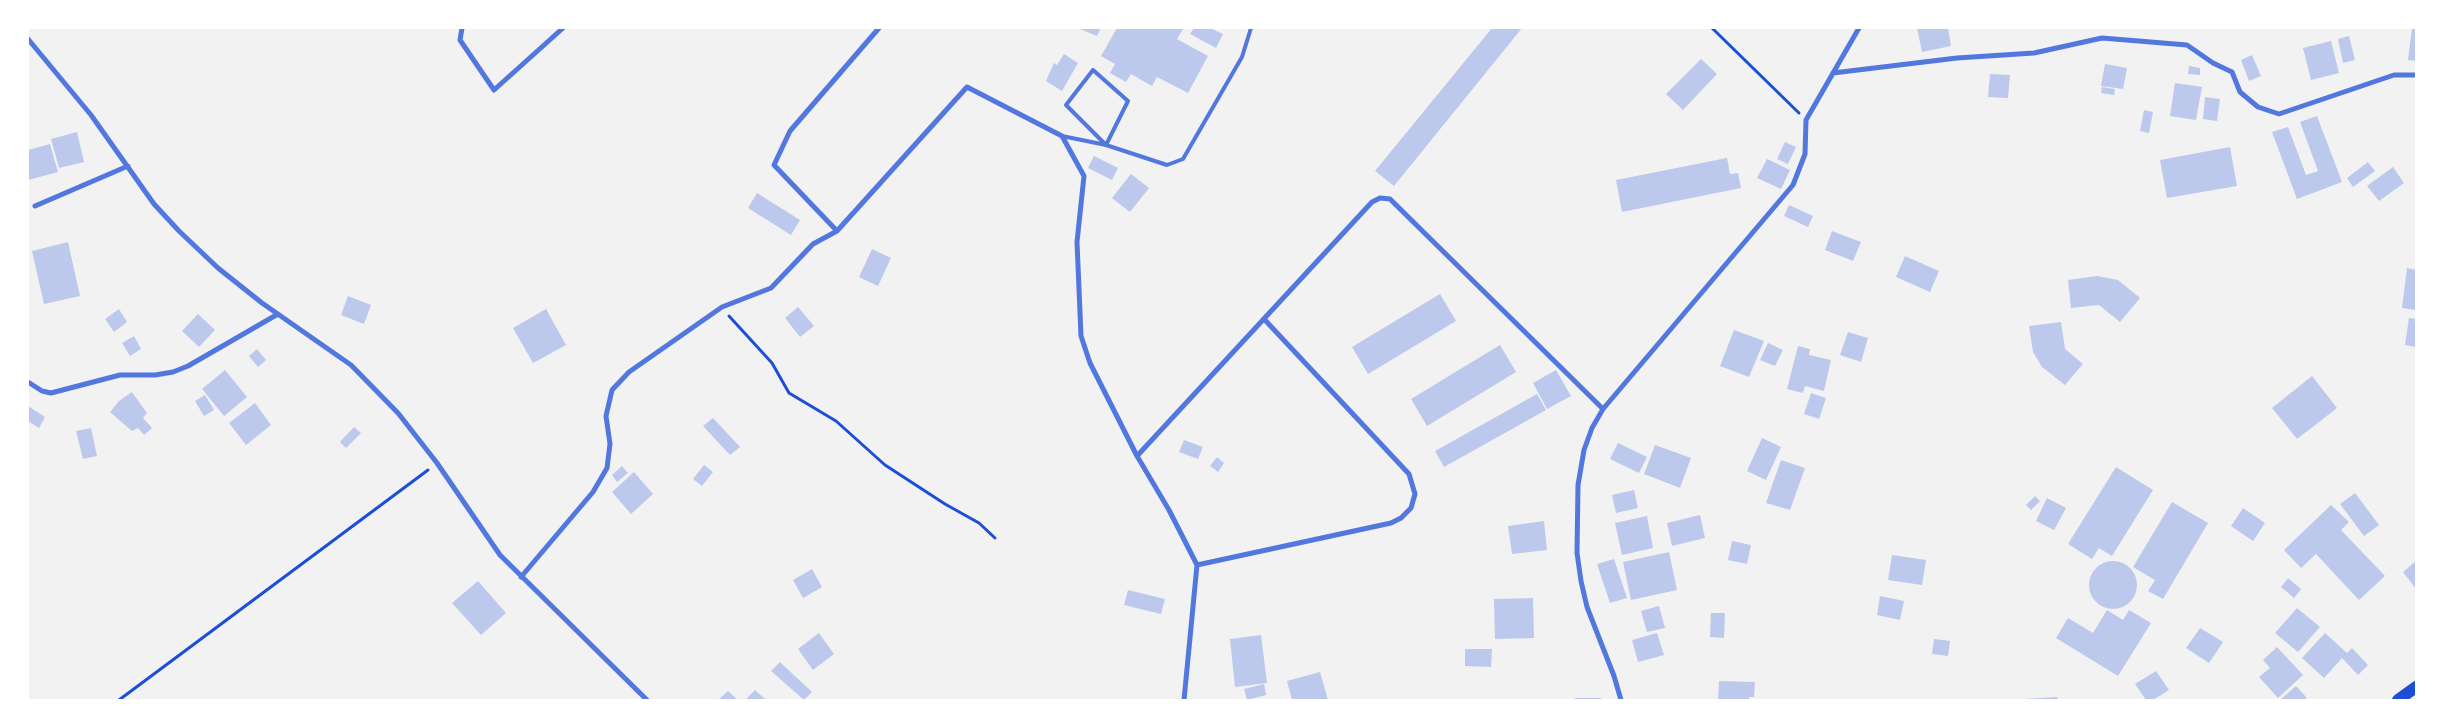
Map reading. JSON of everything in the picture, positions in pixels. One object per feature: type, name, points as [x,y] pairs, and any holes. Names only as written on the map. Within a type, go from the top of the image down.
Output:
[{"type":"main road","points":[[2403,699],[2416,687]]},
{"type":"street","points":[[462,28],[460,40],[494,90],[563,28]]},
{"type":"street","points":[[837,231],[774,165],[790,131],[879,28]]},
{"type":"street","points":[[1621,700],[1587,606],[1577,553],[1578,485],[1584,450],[1592,428],[1603,409],[1793,185],[1805,154],[1806,120],[1859,28]]},
{"type":"street","points":[[1832,73],[1957,58],[2034,53],[2102,38],[2187,45],[2232,72],[2240,92],[2258,107],[2279,114],[2394,75],[2416,75]]},
{"type":"street","points":[[28,39],[91,114],[154,204],[179,231],[218,268],[278,314],[351,365],[398,413],[437,463],[500,555],[647,700]]},
{"type":"street","points":[[521,577],[593,492],[607,468],[610,444],[606,416],[612,390],[629,372],[722,308],[771,288],[813,244],[837,231],[967,87],[1062,136],[1084,176],[1077,242],[1081,336],[1090,363],[1137,456],[1169,510],[1196,565],[1184,700]]},
{"type":"street","points":[[35,206],[128,166]]},
{"type":"street","points":[[1137,456],[1372,202],[1380,198],[1390,199],[1603,409]]},
{"type":"street","points":[[28,382],[42,391],[51,393],[120,375],[155,375],[173,372],[188,366],[278,314]]},
{"type":"street","points":[[1196,565],[1390,523],[1401,518],[1411,508],[1415,494],[1409,474],[1264,320]]},
{"type":"lane","points":[[1062,136],[1106,145],[1167,165],[1183,159],[1242,57],[1250,28]]},
{"type":"lane","points":[[1093,70],[1128,101],[1106,145],[1066,105],[1093,70]]},
{"type":"path","points":[[1712,28],[1806,120]]},
{"type":"path","points":[[722,308],[772,363],[788,393],[836,421],[885,465],[945,504],[979,522],[995,538]]},
{"type":"path","points":[[119,700],[437,463]]},
{"type":"building","points":[[1078,28],[1101,28],[1097,36]]},
{"type":"building","points":[[1117,28],[1183,29],[1177,39],[1208,56],[1188,93],[1157,77],[1152,86],[1131,74],[1126,82],[1110,73],[1115,64],[1101,56]]},
{"type":"building","points":[[1194,28],[1210,28],[1223,34],[1216,48],[1190,34]]},
{"type":"building","points":[[1492,28],[1522,28],[1394,186],[1375,171]]},
{"type":"building","points":[[1917,28],[1948,28],[1951,46],[1922,52]]},
{"type":"building","points":[[2412,28],[2416,28],[2416,61],[2408,60]]},
{"type":"building","points":[[2349,36],[2355,60],[2343,63],[2338,39]]},
{"type":"building","points":[[2331,41],[2339,73],[2311,80],[2303,48]]},
{"type":"building","points":[[1064,54],[1078,63],[1062,91],[1046,81],[1054,63],[1057,65]]},
{"type":"building","points":[[2252,55],[2261,76],[2249,81],[2241,60]]},
{"type":"building","points":[[1701,59],[1717,74],[1683,110],[1666,94]]},
{"type":"building","points":[[2105,64],[2127,68],[2123,89],[2101,86]]},
{"type":"building","points":[[2189,66],[2200,68],[2200,75],[2188,74]]},
{"type":"building","points":[[1990,74],[2010,75],[2008,98],[1988,97]]},
{"type":"building","points":[[2175,83],[2202,87],[2196,120],[2170,116]]},
{"type":"building","points":[[2102,87],[2115,89],[2114,95],[2101,93]]},
{"type":"building","points":[[2205,97],[2220,99],[2217,121],[2203,119]]},
{"type":"building","points":[[2144,110],[2153,112],[2149,133],[2140,131]]},
{"type":"building","points":[[2317,116],[2342,182],[2297,199],[2272,132],[2288,127],[2306,175],[2318,171],[2300,122]]},
{"type":"building","points":[[77,132],[84,162],[59,168],[51,139]]},
{"type":"building","points":[[1785,142],[1796,147],[1788,164],[1777,159]]},
{"type":"building","points":[[50,144],[58,172],[28,180],[28,150]]},
{"type":"building","points":[[2230,147],[2237,186],[2167,198],[2160,160]]},
{"type":"building","points":[[1094,156],[1118,168],[1112,180],[1088,168]]},
{"type":"building","points":[[1727,158],[1730,174],[1738,173],[1741,188],[1622,212],[1616,180]]},
{"type":"building","points":[[1767,159],[1790,170],[1781,189],[1757,178]]},
{"type":"building","points":[[2368,162],[2375,171],[2353,187],[2347,178]]},
{"type":"building","points":[[2393,167],[2404,183],[2379,201],[2367,186]]},
{"type":"building","points":[[1131,174],[1149,188],[1130,212],[1112,198]]},
{"type":"building","points":[[757,193],[800,220],[791,235],[748,208]]},
{"type":"building","points":[[1789,205],[1813,216],[1808,227],[1784,216]]},
{"type":"building","points":[[1832,231],[1861,242],[1853,261],[1825,250]]},
{"type":"building","points":[[68,242],[80,296],[44,304],[32,251]]},
{"type":"building","points":[[872,249],[891,258],[878,286],[859,277]]},
{"type":"building","points":[[1905,256],[1939,271],[1930,292],[1896,277]]},
{"type":"building","points":[[2407,268],[2416,270],[2416,310],[2402,308]]},
{"type":"building","points":[[2097,276],[2118,280],[2140,298],[2120,322],[2099,305],[2071,308],[2068,280]]},
{"type":"building","points":[[1440,294],[1456,321],[1368,374],[1352,347]]},
{"type":"building","points":[[348,296],[371,305],[364,324],[341,315]]},
{"type":"building","points":[[798,307],[814,326],[800,337],[785,318]]},
{"type":"building","points":[[119,309],[127,322],[114,332],[105,319]]},
{"type":"building","points":[[546,309],[566,345],[533,363],[513,328]]},
{"type":"building","points":[[198,314],[215,330],[199,347],[182,331]]},
{"type":"building","points":[[2409,318],[2416,319],[2416,347],[2405,345]]},
{"type":"building","points":[[2061,322],[2065,349],[2083,364],[2065,385],[2042,367],[2033,352],[2029,326]]},
{"type":"building","points":[[1734,330],[1764,341],[1749,377],[1720,366]]},
{"type":"building","points":[[1848,332],[1868,338],[1861,362],[1840,355]]},
{"type":"building","points":[[134,336],[141,349],[130,356],[122,343]]},
{"type":"building","points":[[1768,343],[1783,350],[1775,366],[1760,360]]},
{"type":"building","points":[[1500,345],[1516,372],[1427,426],[1411,399]]},
{"type":"building","points":[[1798,346],[1810,349],[1809,355],[1831,360],[1824,391],[1805,386],[1803,393],[1787,389]]},
{"type":"building","points":[[257,349],[266,360],[258,367],[249,356]]},
{"type":"building","points":[[225,370],[247,397],[224,416],[202,389]]},
{"type":"building","points":[[1556,370],[1571,396],[1547,409],[1533,383]]},
{"type":"building","points":[[2312,376],[2337,408],[2297,439],[2272,408]]},
{"type":"building","points":[[132,392],[147,413],[143,418],[152,428],[144,435],[138,428],[132,431],[110,412],[119,401]]},
{"type":"building","points":[[1811,393],[1826,398],[1819,419],[1804,414]]},
{"type":"building","points":[[1537,394],[1546,410],[1444,467],[1435,451]]},
{"type":"building","points":[[205,395],[214,410],[204,416],[195,401]]},
{"type":"building","points":[[255,403],[271,425],[246,445],[229,423]]},
{"type":"building","points":[[28,406],[45,417],[39,428],[28,421]]},
{"type":"building","points":[[713,418],[740,447],[730,455],[703,426]]},
{"type":"building","points":[[354,427],[361,433],[346,448],[340,442]]},
{"type":"building","points":[[91,428],[97,456],[83,459],[76,431]]},
{"type":"building","points":[[1762,438],[1781,447],[1766,480],[1747,471]]},
{"type":"building","points":[[1184,440],[1203,447],[1198,459],[1179,452]]},
{"type":"building","points":[[1618,443],[1647,457],[1639,473],[1610,459]]},
{"type":"building","points":[[1655,445],[1691,458],[1680,488],[1644,474]]},
{"type":"building","points":[[1217,457],[1224,463],[1218,472],[1210,466]]},
{"type":"building","points":[[1781,460],[1805,468],[1790,510],[1766,503]]},
{"type":"building","points":[[704,465],[713,472],[702,486],[693,479]]},
{"type":"building","points":[[622,466],[628,473],[617,482],[612,475]]},
{"type":"building","points":[[2116,467],[2153,490],[2112,556],[2099,548],[2092,559],[2068,544]]},
{"type":"building","points":[[634,472],[653,494],[631,514],[612,492]]},
{"type":"building","points":[[1634,490],[1638,508],[1616,513],[1612,495]]},
{"type":"building","points":[[2355,493],[2379,525],[2364,536],[2340,504]]},
{"type":"building","points":[[2035,496],[2040,501],[2031,510],[2026,505]]},
{"type":"building","points":[[2047,498],[2066,508],[2054,530],[2036,521]]},
{"type":"building","points":[[2172,502],[2208,523],[2163,599],[2148,591],[2155,580],[2133,567]]},
{"type":"building","points":[[2331,505],[2349,522],[2341,530],[2385,576],[2359,600],[2316,554],[2301,568],[2284,550]]},
{"type":"building","points":[[2243,508],[2265,523],[2253,541],[2231,526]]},
{"type":"building","points":[[1700,515],[1705,538],[1672,546],[1667,523]]},
{"type":"building","points":[[1647,516],[1653,548],[1622,555],[1615,523]]},
{"type":"building","points":[[1544,521],[1547,550],[1512,554],[1508,526]]},
{"type":"building","points":[[1732,541],[1751,545],[1747,564],[1728,560]]},
{"type":"building","points":[[1669,552],[1677,590],[1631,600],[1623,562]]},
{"type":"building","points":[[1892,555],[1926,560],[1922,585],[1888,580]]},
{"type":"building","points":[[1614,559],[1627,598],[1610,603],[1597,564]]},
{"type":"building","points":[[2113,561],[2122,563],[2130,568],[2135,576],[2137,585],[2135,594],[2130,602],[2122,607],[2113,609],[2104,607],[2096,602],[2091,594],[2089,585],[2091,576],[2096,568],[2104,563]]},
{"type":"building","points":[[2416,561],[2416,589],[2403,572]]},
{"type":"building","points":[[812,569],[822,587],[803,598],[793,580]]},
{"type":"building","points":[[2288,578],[2301,589],[2294,598],[2281,587]]},
{"type":"building","points":[[478,581],[506,613],[481,635],[452,603]]},
{"type":"building","points":[[1128,590],[1165,599],[1161,614],[1124,605]]},
{"type":"building","points":[[1880,596],[1904,601],[1900,620],[1877,615]]},
{"type":"building","points":[[1533,598],[1534,638],[1495,639],[1494,599]]},
{"type":"building","points":[[1659,606],[1665,628],[1647,632],[1641,611]]},
{"type":"building","points":[[2297,608],[2320,627],[2298,652],[2275,633]]},
{"type":"building","points":[[2107,610],[2123,620],[2129,610],[2151,623],[2118,676],[2056,638],[2068,618],[2093,633]]},
{"type":"building","points":[[1711,613],[1725,613],[1724,638],[1710,637]]},
{"type":"building","points":[[2200,628],[2223,642],[2209,663],[2186,648]]},
{"type":"building","points":[[819,633],[834,654],[813,670],[798,649]]},
{"type":"building","points":[[1657,633],[1664,655],[1638,662],[1632,640]]},
{"type":"building","points":[[2325,633],[2347,653],[2352,648],[2368,665],[2358,675],[2342,658],[2324,678],[2302,658]]},
{"type":"building","points":[[1261,635],[1267,683],[1235,687],[1230,639]]},
{"type":"building","points":[[1934,639],[1950,641],[1948,656],[1932,654]]},
{"type":"building","points":[[2277,647],[2303,675],[2278,698],[2259,677],[2270,668],[2263,660]]},
{"type":"building","points":[[1465,649],[1492,649],[1491,667],[1465,666]]},
{"type":"building","points":[[780,662],[812,692],[804,700],[771,671]]},
{"type":"building","points":[[2156,671],[2169,690],[2153,700],[2146,700],[2135,684]]},
{"type":"building","points":[[1320,672],[1328,700],[1292,700],[1287,681]]},
{"type":"building","points":[[1719,681],[1755,682],[1754,697],[1749,697],[1749,700],[1718,700]]},
{"type":"building","points":[[1264,684],[1266,695],[1247,700],[1244,689]]},
{"type":"building","points":[[2296,686],[2307,698],[2304,700],[2280,700]]},
{"type":"building","points":[[755,690],[766,700],[745,700]]},
{"type":"building","points":[[728,691],[738,700],[718,700]]},
{"type":"building","points":[[2057,697],[2058,700],[2024,700],[2024,699]]},
{"type":"building","points":[[1575,698],[1601,698],[1601,700],[1575,700]]}]
